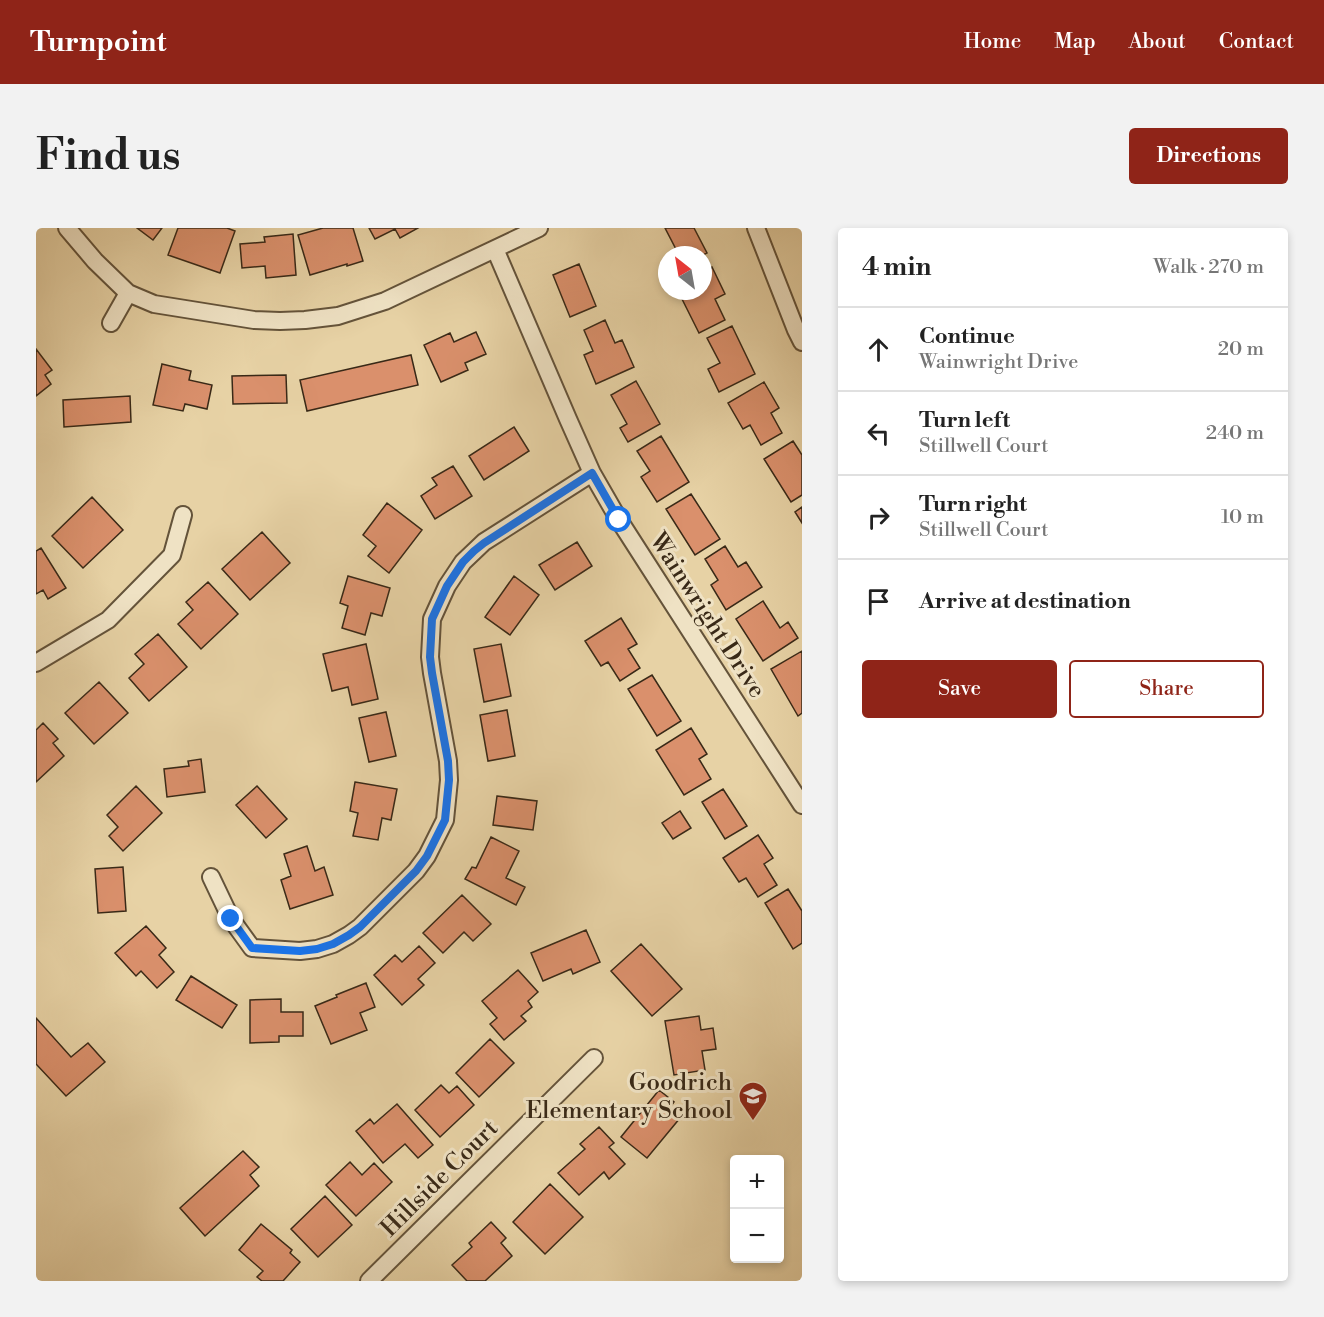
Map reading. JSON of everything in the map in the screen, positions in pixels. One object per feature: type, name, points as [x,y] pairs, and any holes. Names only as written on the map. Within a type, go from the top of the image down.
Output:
[{"type":"street","points":[[67,228],[95,261],[128,293],[154,304],[254,320],[280,321],[338,315],[385,301],[539,228]]},
{"type":"street","points":[[756,228],[802,342]]},
{"type":"street","name":"Wainwright Drive","points":[[495,249],[592,473],[619,520],[802,805]]},
{"type":"street","points":[[111,323],[128,293]]},
{"type":"street","points":[[211,878],[231,919],[252,948],[300,951],[333,944],[349,935],[360,927],[416,871],[427,856],[445,820],[449,780],[448,761],[430,657],[432,619],[447,586],[463,562],[474,551],[592,473]]},
{"type":"street","points":[[36,663],[108,620],[172,555],[183,515]]},
{"type":"street","name":"Hillside Court","points":[[369,1281],[594,1058]]},
{"type":"building","points":[[137,228],[162,228],[153,240]]},
{"type":"building","points":[[178,228],[227,228],[235,231],[220,273],[168,255]]},
{"type":"building","points":[[323,228],[353,228],[363,261],[310,275],[298,235]]},
{"type":"building","points":[[369,228],[418,228],[400,238],[395,229],[375,239]]},
{"type":"building","points":[[665,228],[694,228],[703,246],[674,246]]},
{"type":"building","points":[[293,234],[296,275],[266,278],[265,266],[242,268],[240,244],[265,242],[264,237]]},
{"type":"building","points":[[579,264],[596,306],[570,317],[553,275]]},
{"type":"building","points":[[712,267],[725,294],[715,299],[725,320],[699,333],[682,300],[712,300]]},
{"type":"building","points":[[605,320],[615,343],[622,340],[634,367],[596,384],[584,355],[593,351],[584,330]]},
{"type":"building","points":[[732,326],[755,374],[719,392],[708,369],[720,363],[707,338]]},
{"type":"building","points":[[476,332],[486,354],[465,363],[468,370],[441,382],[424,345],[450,333],[454,342]]},
{"type":"building","points":[[36,349],[52,370],[45,375],[51,384],[36,396]]},
{"type":"building","points":[[411,355],[418,385],[307,411],[300,380]]},
{"type":"building","points":[[162,364],[191,371],[189,380],[212,385],[207,409],[185,404],[183,411],[153,405]]},
{"type":"building","points":[[286,375],[287,403],[233,404],[232,376]]},
{"type":"building","points":[[636,381],[660,424],[628,442],[620,428],[627,424],[611,395]]},
{"type":"building","points":[[764,382],[779,408],[771,413],[782,433],[761,445],[750,425],[743,429],[728,403]]},
{"type":"building","points":[[130,396],[131,422],[64,427],[63,400]]},
{"type":"building","points":[[514,427],[529,451],[484,480],[469,456]]},
{"type":"building","points":[[661,436],[689,482],[657,502],[641,477],[650,471],[637,451]]},
{"type":"building","points":[[793,441],[802,455],[802,495],[791,502],[764,459]]},
{"type":"building","points":[[453,466],[472,496],[435,519],[421,496],[437,485],[432,478]]},
{"type":"building","points":[[691,494],[720,539],[695,555],[666,509]]},
{"type":"building","points":[[92,497],[123,530],[83,568],[52,536]]},
{"type":"building","points":[[387,503],[422,530],[389,573],[368,556],[376,546],[363,535]]},
{"type":"building","points":[[802,507],[802,523],[795,512]]},
{"type":"building","points":[[262,532],[290,563],[250,600],[222,569]]},
{"type":"building","points":[[577,542],[592,566],[555,590],[539,565]]},
{"type":"building","points":[[725,546],[738,567],[746,562],[762,587],[726,610],[711,585],[718,580],[705,559]]},
{"type":"building","points":[[41,548],[66,588],[48,599],[43,590],[36,594],[36,551]]},
{"type":"building","points":[[348,576],[390,588],[382,616],[371,613],[365,635],[342,628],[348,606],[340,603]]},
{"type":"building","points":[[514,576],[539,595],[510,635],[485,617]]},
{"type":"building","points":[[208,582],[238,614],[201,649],[178,624],[193,610],[186,602]]},
{"type":"building","points":[[763,601],[780,628],[788,622],[798,638],[763,661],[736,619]]},
{"type":"building","points":[[621,618],[637,644],[628,649],[640,668],[620,681],[608,662],[601,666],[585,641]]},
{"type":"building","points":[[158,634],[187,667],[149,701],[129,678],[144,664],[135,654]]},
{"type":"building","points":[[366,644],[378,699],[352,705],[348,687],[332,691],[323,654]]},
{"type":"building","points":[[501,644],[511,696],[484,702],[474,649]]},
{"type":"building","points":[[802,651],[802,713],[798,716],[771,669]]},
{"type":"building","points":[[652,675],[681,721],[657,736],[628,689]]},
{"type":"building","points":[[99,682],[128,713],[94,744],[65,713]]},
{"type":"building","points":[[507,710],[515,756],[488,761],[480,715]]},
{"type":"building","points":[[386,712],[396,756],[369,762],[359,718]]},
{"type":"building","points":[[43,723],[58,739],[53,743],[64,756],[36,782],[36,730]]},
{"type":"building","points":[[691,728],[707,754],[699,759],[711,779],[684,795],[656,750]]},
{"type":"building","points":[[201,759],[205,792],[167,797],[164,769],[189,766],[188,761]]},
{"type":"building","points":[[355,782],[397,789],[391,820],[382,818],[378,840],[353,836],[358,813],[350,811]]},
{"type":"building","points":[[136,786],[162,813],[123,851],[109,836],[118,827],[107,815]]},
{"type":"building","points":[[257,786],[287,819],[266,838],[236,805]]},
{"type":"building","points":[[723,789],[747,826],[725,839],[702,802]]},
{"type":"building","points":[[497,796],[537,801],[533,830],[493,825]]},
{"type":"building","points":[[680,811],[691,828],[673,839],[662,823]]},
{"type":"building","points":[[758,835],[773,858],[764,864],[777,885],[758,897],[746,878],[739,882],[723,858]]},
{"type":"building","points":[[491,837],[519,851],[506,878],[525,887],[516,905],[465,879],[472,867],[476,868]]},
{"type":"building","points":[[307,846],[315,871],[324,867],[333,895],[290,909],[281,880],[291,876],[284,854]]},
{"type":"building","points":[[123,867],[126,911],[98,913],[95,869]]},
{"type":"building","points":[[788,889],[802,911],[802,943],[793,949],[765,903]]},
{"type":"building","points":[[462,895],[491,924],[473,941],[464,932],[443,953],[423,933]]},
{"type":"building","points":[[146,926],[166,948],[159,955],[174,972],[157,988],[141,971],[136,976],[115,953]]},
{"type":"building","points":[[586,930],[600,962],[573,974],[571,969],[543,981],[531,953]]},
{"type":"building","points":[[641,944],[682,989],[652,1016],[611,971]]},
{"type":"building","points":[[419,946],[435,963],[418,979],[424,985],[402,1005],[374,975],[395,955],[402,962]]},
{"type":"building","points":[[518,970],[538,992],[528,1001],[532,1007],[521,1016],[526,1021],[504,1040],[490,1024],[497,1018],[482,1001]]},
{"type":"building","points":[[191,976],[237,1005],[222,1028],[176,1000]]},
{"type":"building","points":[[366,983],[375,1007],[360,1013],[367,1030],[331,1044],[315,1006]]},
{"type":"building","points":[[281,999],[281,1012],[303,1012],[303,1036],[279,1036],[279,1042],[250,1043],[250,1000]]},
{"type":"building","points":[[699,1016],[701,1030],[713,1028],[716,1049],[702,1051],[705,1070],[674,1075],[665,1021]]},
{"type":"building","points":[[36,1018],[71,1057],[88,1043],[105,1062],[66,1096],[36,1064]]},
{"type":"building","points":[[490,1039],[514,1063],[479,1097],[456,1073]]},
{"type":"building","points":[[441,1085],[449,1093],[457,1086],[474,1105],[440,1137],[415,1110]]},
{"type":"building","points":[[659,1090],[674,1102],[669,1109],[680,1118],[647,1158],[621,1137]]},
{"type":"building","points":[[397,1104],[433,1145],[418,1158],[405,1144],[383,1163],[356,1131],[370,1119],[374,1124]]},
{"type":"building","points":[[599,1127],[614,1143],[609,1147],[625,1164],[609,1179],[604,1172],[579,1195],[558,1173],[585,1149],[580,1144]]},
{"type":"building","points":[[243,1151],[259,1167],[250,1175],[259,1186],[205,1236],[180,1208]]},
{"type":"building","points":[[350,1162],[362,1175],[374,1163],[392,1182],[356,1216],[326,1185]]},
{"type":"building","points":[[550,1184],[583,1217],[545,1254],[513,1222]]},
{"type":"building","points":[[325,1196],[352,1225],[318,1257],[291,1229]]},
{"type":"building","points":[[491,1222],[506,1238],[501,1243],[512,1256],[485,1281],[467,1281],[452,1265],[472,1247],[469,1243]]},
{"type":"building","points":[[261,1224],[292,1250],[290,1253],[300,1262],[283,1281],[262,1281],[257,1277],[263,1271],[239,1250]]},
{"type":"place","name":"Goodrich Elementary School","points":[[753,1122]]},
{"type":"route","points":[[231,919],[252,948],[300,951],[317,949],[333,944],[360,927],[416,871],[427,856],[445,820],[449,780],[448,761],[430,657],[432,619],[447,586],[463,562],[484,543],[592,473],[619,520]]}]
